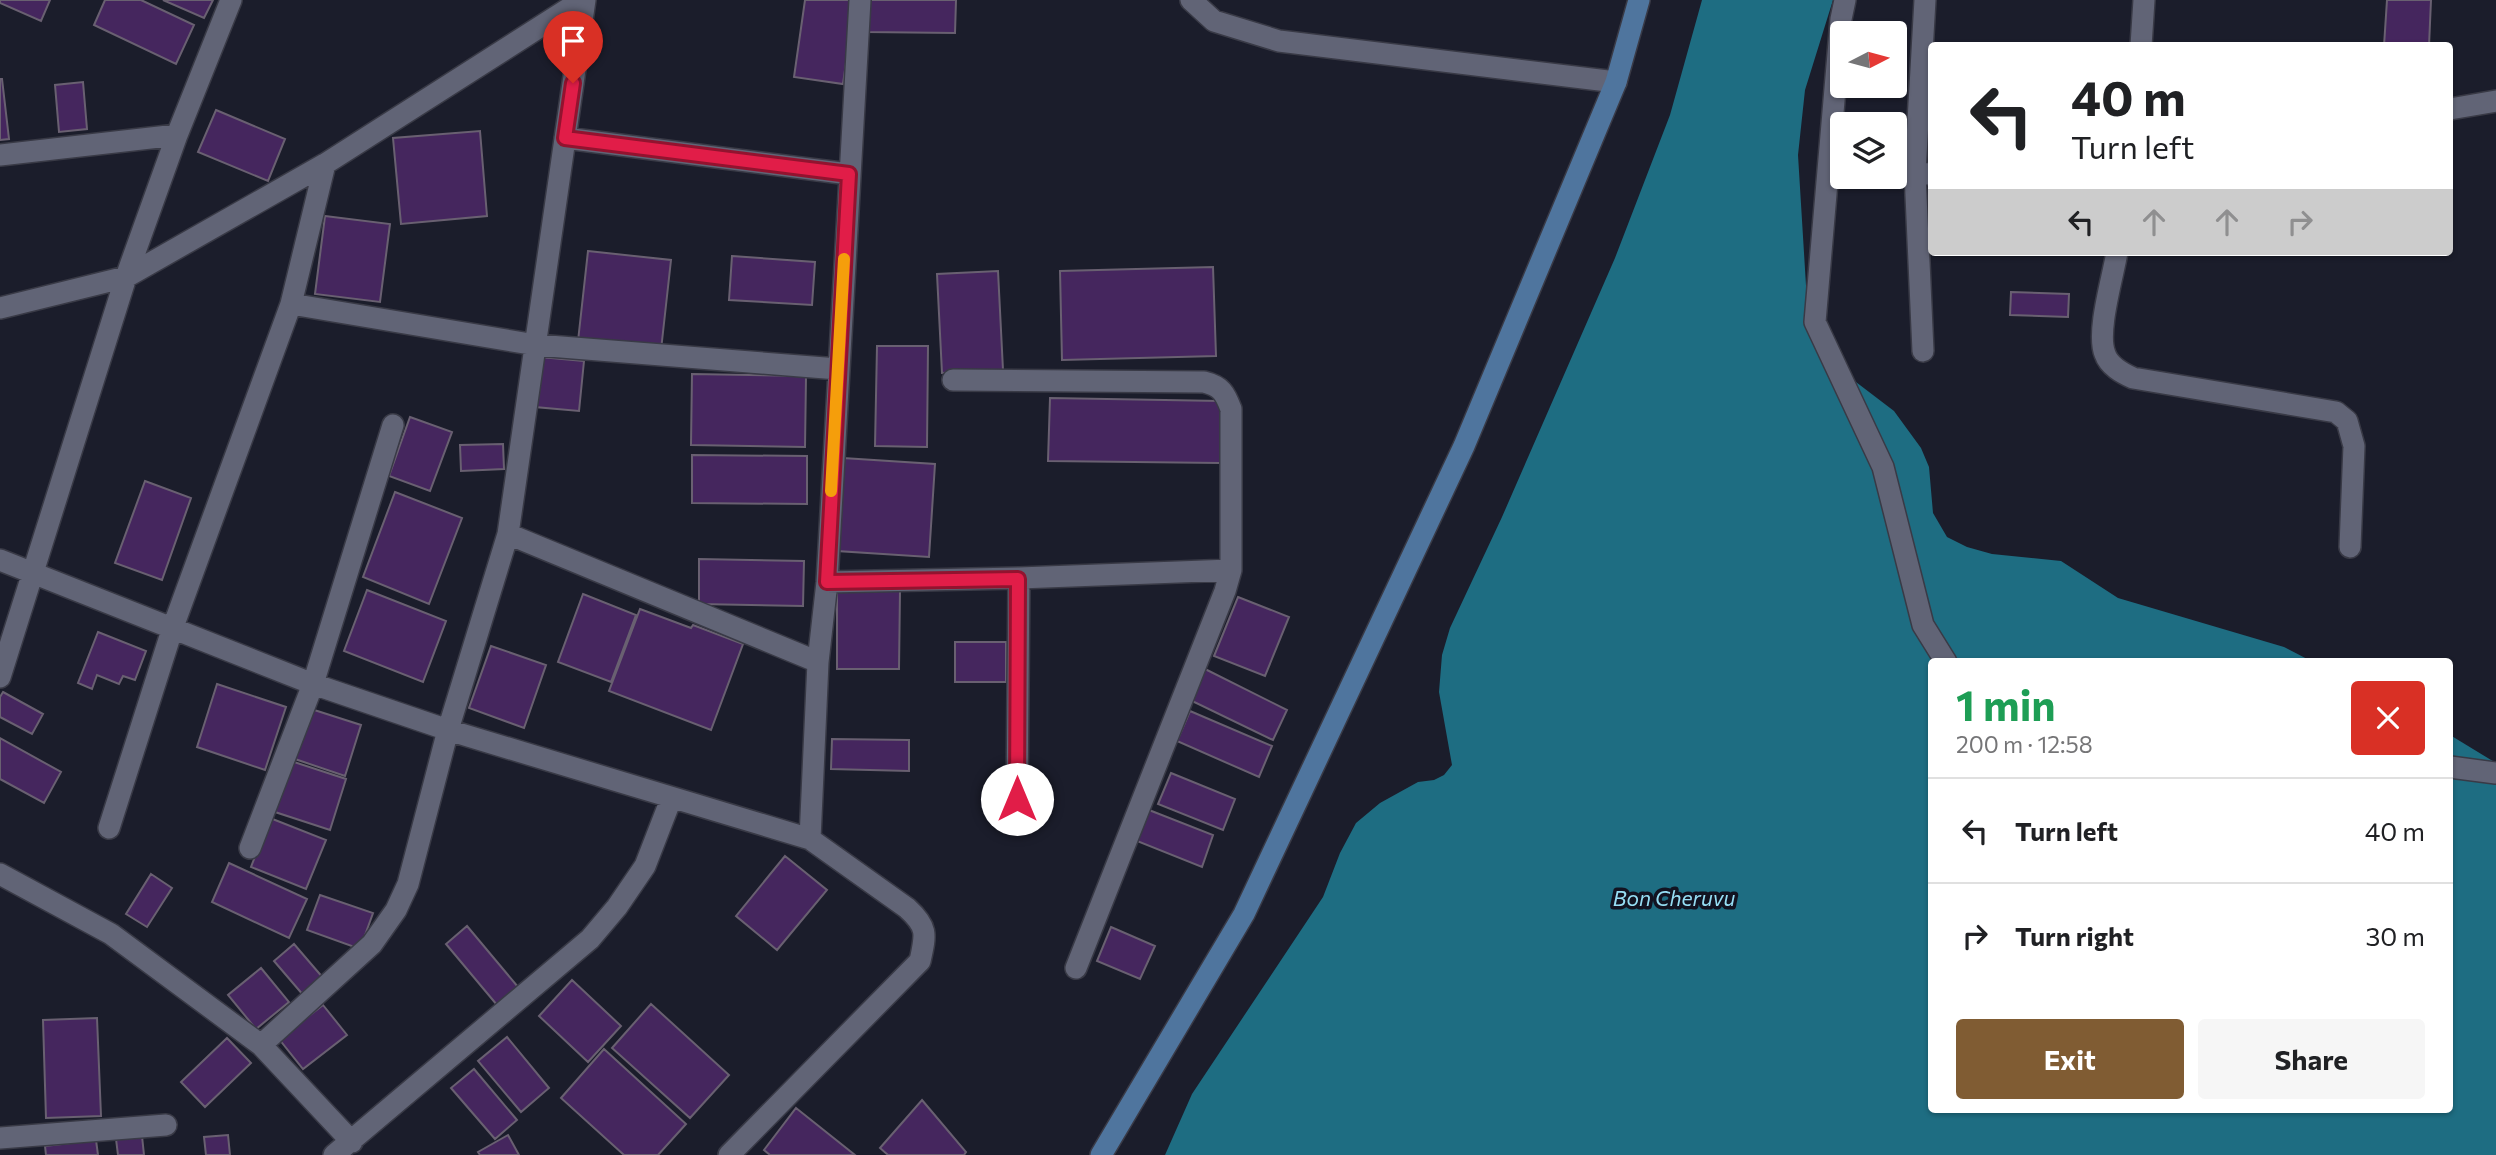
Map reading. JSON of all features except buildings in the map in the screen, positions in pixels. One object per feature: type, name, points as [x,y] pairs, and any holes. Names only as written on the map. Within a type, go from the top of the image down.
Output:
[{"type":"street","points":[[0,677],[126,277],[177,135],[231,0]]},
{"type":"street","points":[[261,1045],[372,944],[396,910],[408,884],[448,730],[508,534],[584,0]]},
{"type":"street","points":[[0,308],[126,277],[325,164],[584,0]]},
{"type":"street","points":[[810,839],[818,662],[827,582],[860,0]]},
{"type":"street","points":[[1191,0],[1214,21],[1279,41],[1616,82]]},
{"type":"street","points":[[1101,1155],[1244,914],[1464,446],[1616,82],[1639,0]]},
{"type":"street","points":[[1845,0],[1841,19],[1815,322],[1883,467],[1923,625],[1944,658]]},
{"type":"street","points":[[1923,351],[1925,0]]},
{"type":"street","points":[[2141,42],[2144,0]]},
{"type":"street","points":[[2453,108],[2496,101]]},
{"type":"street","points":[[0,155],[177,135]]},
{"type":"street","points":[[565,138],[849,174]]},
{"type":"street","points":[[110,828],[173,627],[291,304],[325,164]]},
{"type":"street","points":[[2116,256],[2101,339],[2105,357],[2120,372],[2133,379],[2336,412],[2347,421],[2354,446],[2350,547]]},
{"type":"street","points":[[291,304],[536,345],[838,369]]},
{"type":"street","points":[[953,380],[1204,382],[1218,385],[1226,395],[1231,409],[1231,570],[1076,968]]},
{"type":"street","points":[[250,848],[313,684],[393,425]]},
{"type":"street","points":[[508,534],[818,662]]},
{"type":"street","points":[[0,560],[313,684],[448,730],[810,839],[907,908],[921,920],[925,938],[920,961],[729,1155]]},
{"type":"street","points":[[827,582],[1018,579],[1231,570]]},
{"type":"street","points":[[1017,799],[1018,579]]},
{"type":"street","points":[[2453,767],[2496,773]]},
{"type":"street","points":[[334,1155],[590,939],[617,907],[645,866],[671,799]]},
{"type":"street","points":[[0,874],[111,933],[261,1045],[352,1142]]},
{"type":"street","points":[[0,1138],[166,1125]]},
{"type":"water","name":"Bon Cheruvu","points":[[1702,0],[1833,0],[1805,90],[1798,155],[1808,318],[1831,363],[1894,411],[1921,448],[1929,467],[1933,513],[1947,537],[1967,547],[1992,554],[2061,561],[2118,598],[2284,647],[2305,658],[1928,658],[1928,1113],[2453,1113],[2453,737],[2496,763],[2496,1155],[1165,1155],[1192,1094],[1323,897],[1340,853],[1356,823],[1380,803],[1418,782],[1434,780],[1444,775],[1452,765],[1439,692],[1442,655],[1450,628],[1502,517],[1615,258],[1670,115]]},
{"type":"slow traffic","points":[[831,491],[844,259]]},
{"type":"route","points":[[573,83],[565,138],[849,174],[827,582],[1018,579],[1017,799]]}]
